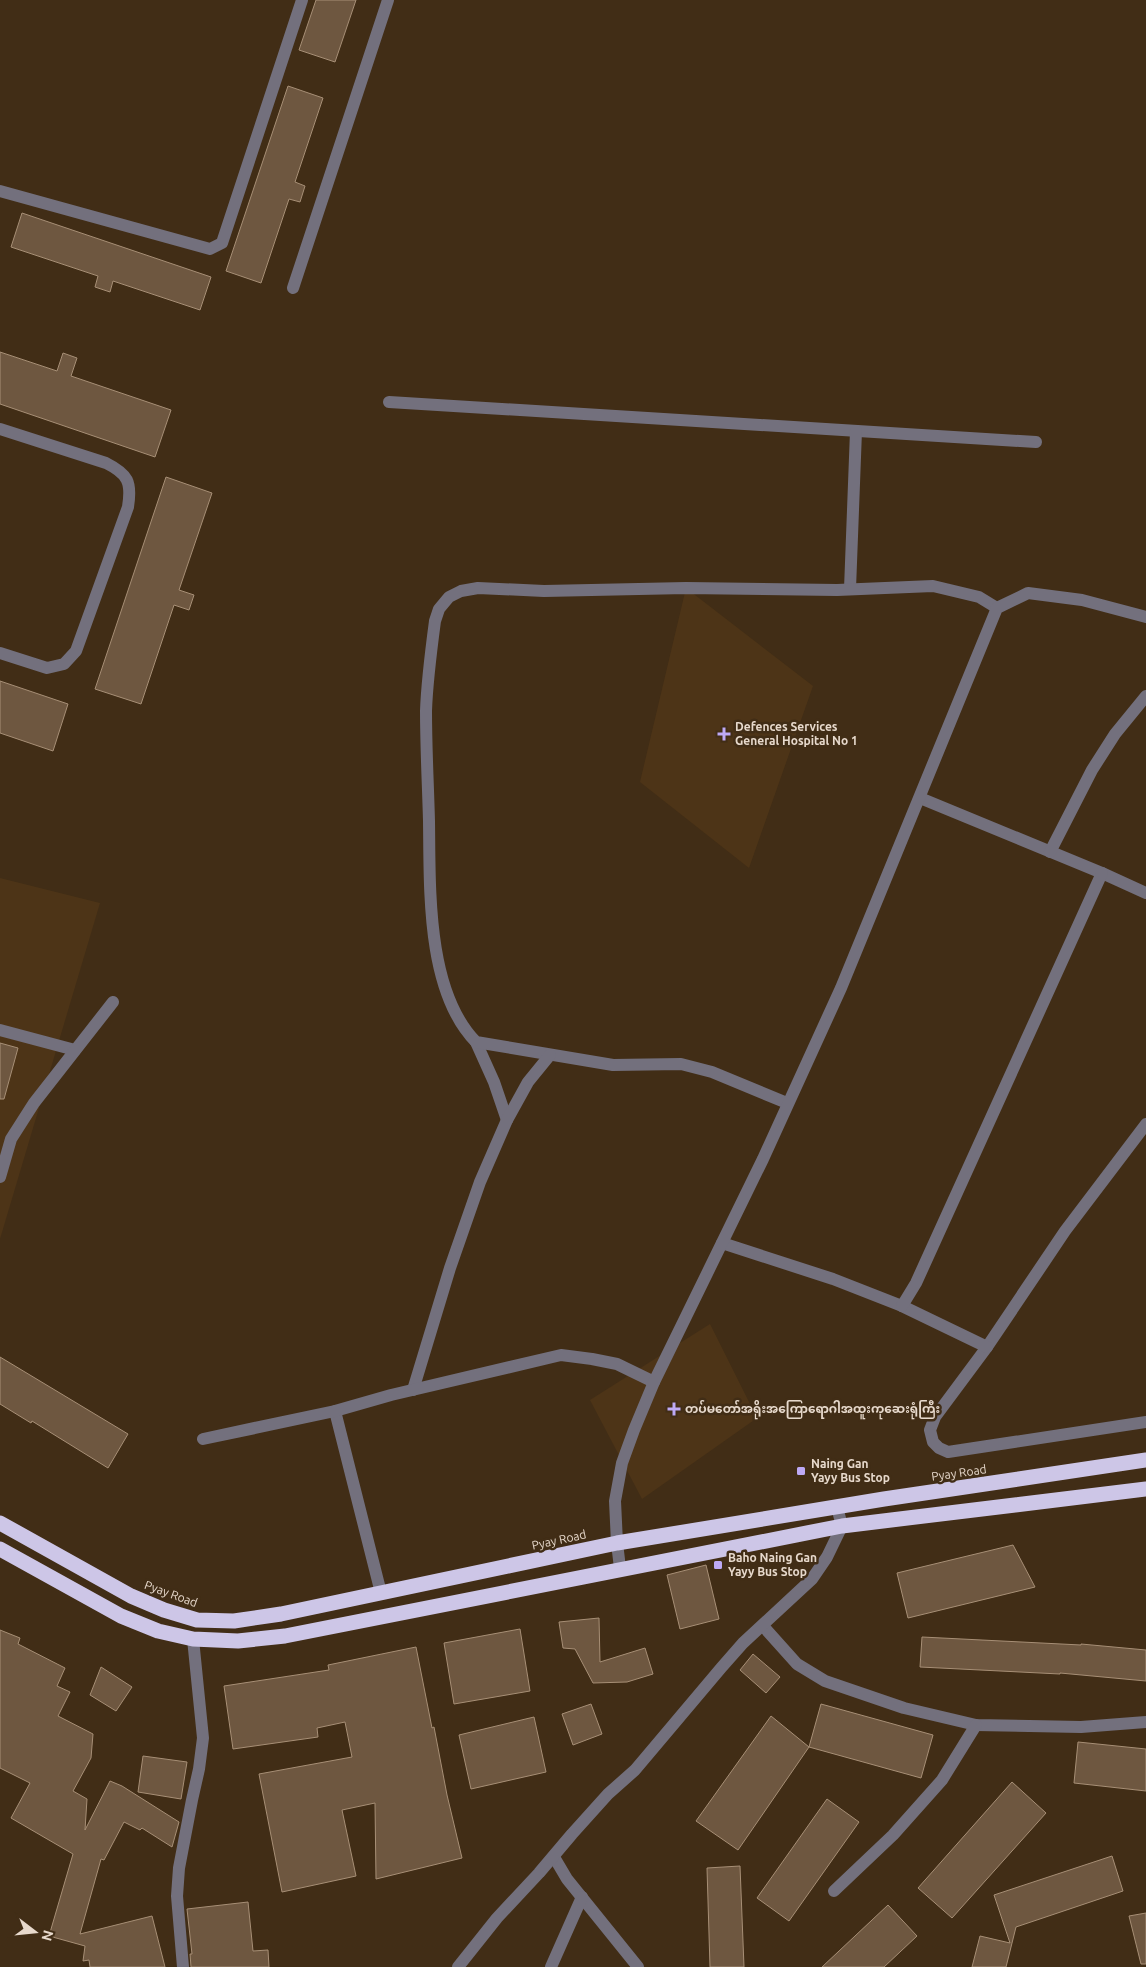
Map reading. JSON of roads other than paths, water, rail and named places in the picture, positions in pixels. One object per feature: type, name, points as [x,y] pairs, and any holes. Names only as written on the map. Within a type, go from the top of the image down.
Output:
[{"type":"highway","name":"Pyay Road","points":[[0,1523],[131,1596],[164,1610],[198,1620],[234,1622],[281,1614],[617,1544],[837,1507],[1146,1460]]},
{"type":"highway","points":[[0,1549],[121,1616],[158,1631],[193,1639],[238,1642],[285,1636],[620,1568],[842,1526],[1146,1489]]},
{"type":"street","points":[[0,191],[210,250],[222,243],[302,0]]},
{"type":"street","points":[[293,288],[388,0]]},
{"type":"street","points":[[388,402],[1036,442]]},
{"type":"street","points":[[0,429],[106,463],[120,470],[128,480],[130,490],[128,507],[76,650],[64,664],[47,668],[0,654]]},
{"type":"street","points":[[850,589],[856,431]]},
{"type":"street","points":[[507,1120],[494,1082],[476,1042],[464,1030],[450,999],[438,964],[429,886],[426,710],[434,621],[438,609],[449,597],[460,591],[478,588],[544,591],[686,588],[850,589],[933,586],[979,597],[998,608]]},
{"type":"street","points":[[620,1568],[615,1501],[622,1463],[654,1382],[763,1159],[841,988],[998,608],[1028,592],[1082,600],[1146,617]]},
{"type":"street","points":[[1050,852],[1092,770],[1115,734],[1146,696]]},
{"type":"street","points":[[920,798],[1102,873],[1146,894]]},
{"type":"street","points":[[902,1306],[916,1282],[1102,873]]},
{"type":"street","points":[[0,1177],[4,1148],[12,1139],[34,1103],[113,1002]]},
{"type":"street","points":[[0,1030],[75,1050]]},
{"type":"street","points":[[476,1042],[612,1065],[682,1064],[712,1072],[788,1102]]},
{"type":"street","points":[[413,1390],[453,1259],[480,1182],[507,1120],[528,1082],[550,1055]]},
{"type":"street","points":[[1146,1124],[1065,1231],[987,1347],[935,1417],[930,1430],[933,1442],[939,1448],[948,1452],[1146,1422]]},
{"type":"street","points":[[722,1243],[833,1279],[902,1306],[987,1347]]},
{"type":"street","points":[[203,1439],[335,1411],[413,1390],[561,1356],[618,1364],[654,1382]]},
{"type":"street","points":[[335,1411],[381,1593]]},
{"type":"street","points":[[458,1967],[496,1918],[554,1857],[608,1794],[635,1770],[726,1662],[812,1579],[827,1557],[842,1526],[837,1507]]},
{"type":"street","points":[[763,1626],[797,1664],[824,1681],[904,1708],[976,1725],[1081,1727],[1146,1722]]},
{"type":"street","points":[[183,1967],[177,1896],[179,1868],[204,1738],[193,1639]]},
{"type":"street","points":[[834,1891],[893,1835],[942,1780],[976,1725]]},
{"type":"street","points":[[554,1857],[567,1879],[638,1967]]},
{"type":"street","points":[[551,1967],[582,1897]]},
{"type":"place","name":"Defences Services General Hospital No 1","points":[[724,734]]},
{"type":"place","name":"တပ်မတော်အရိုးအကြောရောဂါအထူးကုဆေးရုံကြီး","points":[[674,1409]]},
{"type":"place","name":"Naing Gan Yayy Bus Stop","points":[[801,1471]]},
{"type":"place","name":"Baho Naing Gan Yayy Bus Stop","points":[[718,1565]]}]
